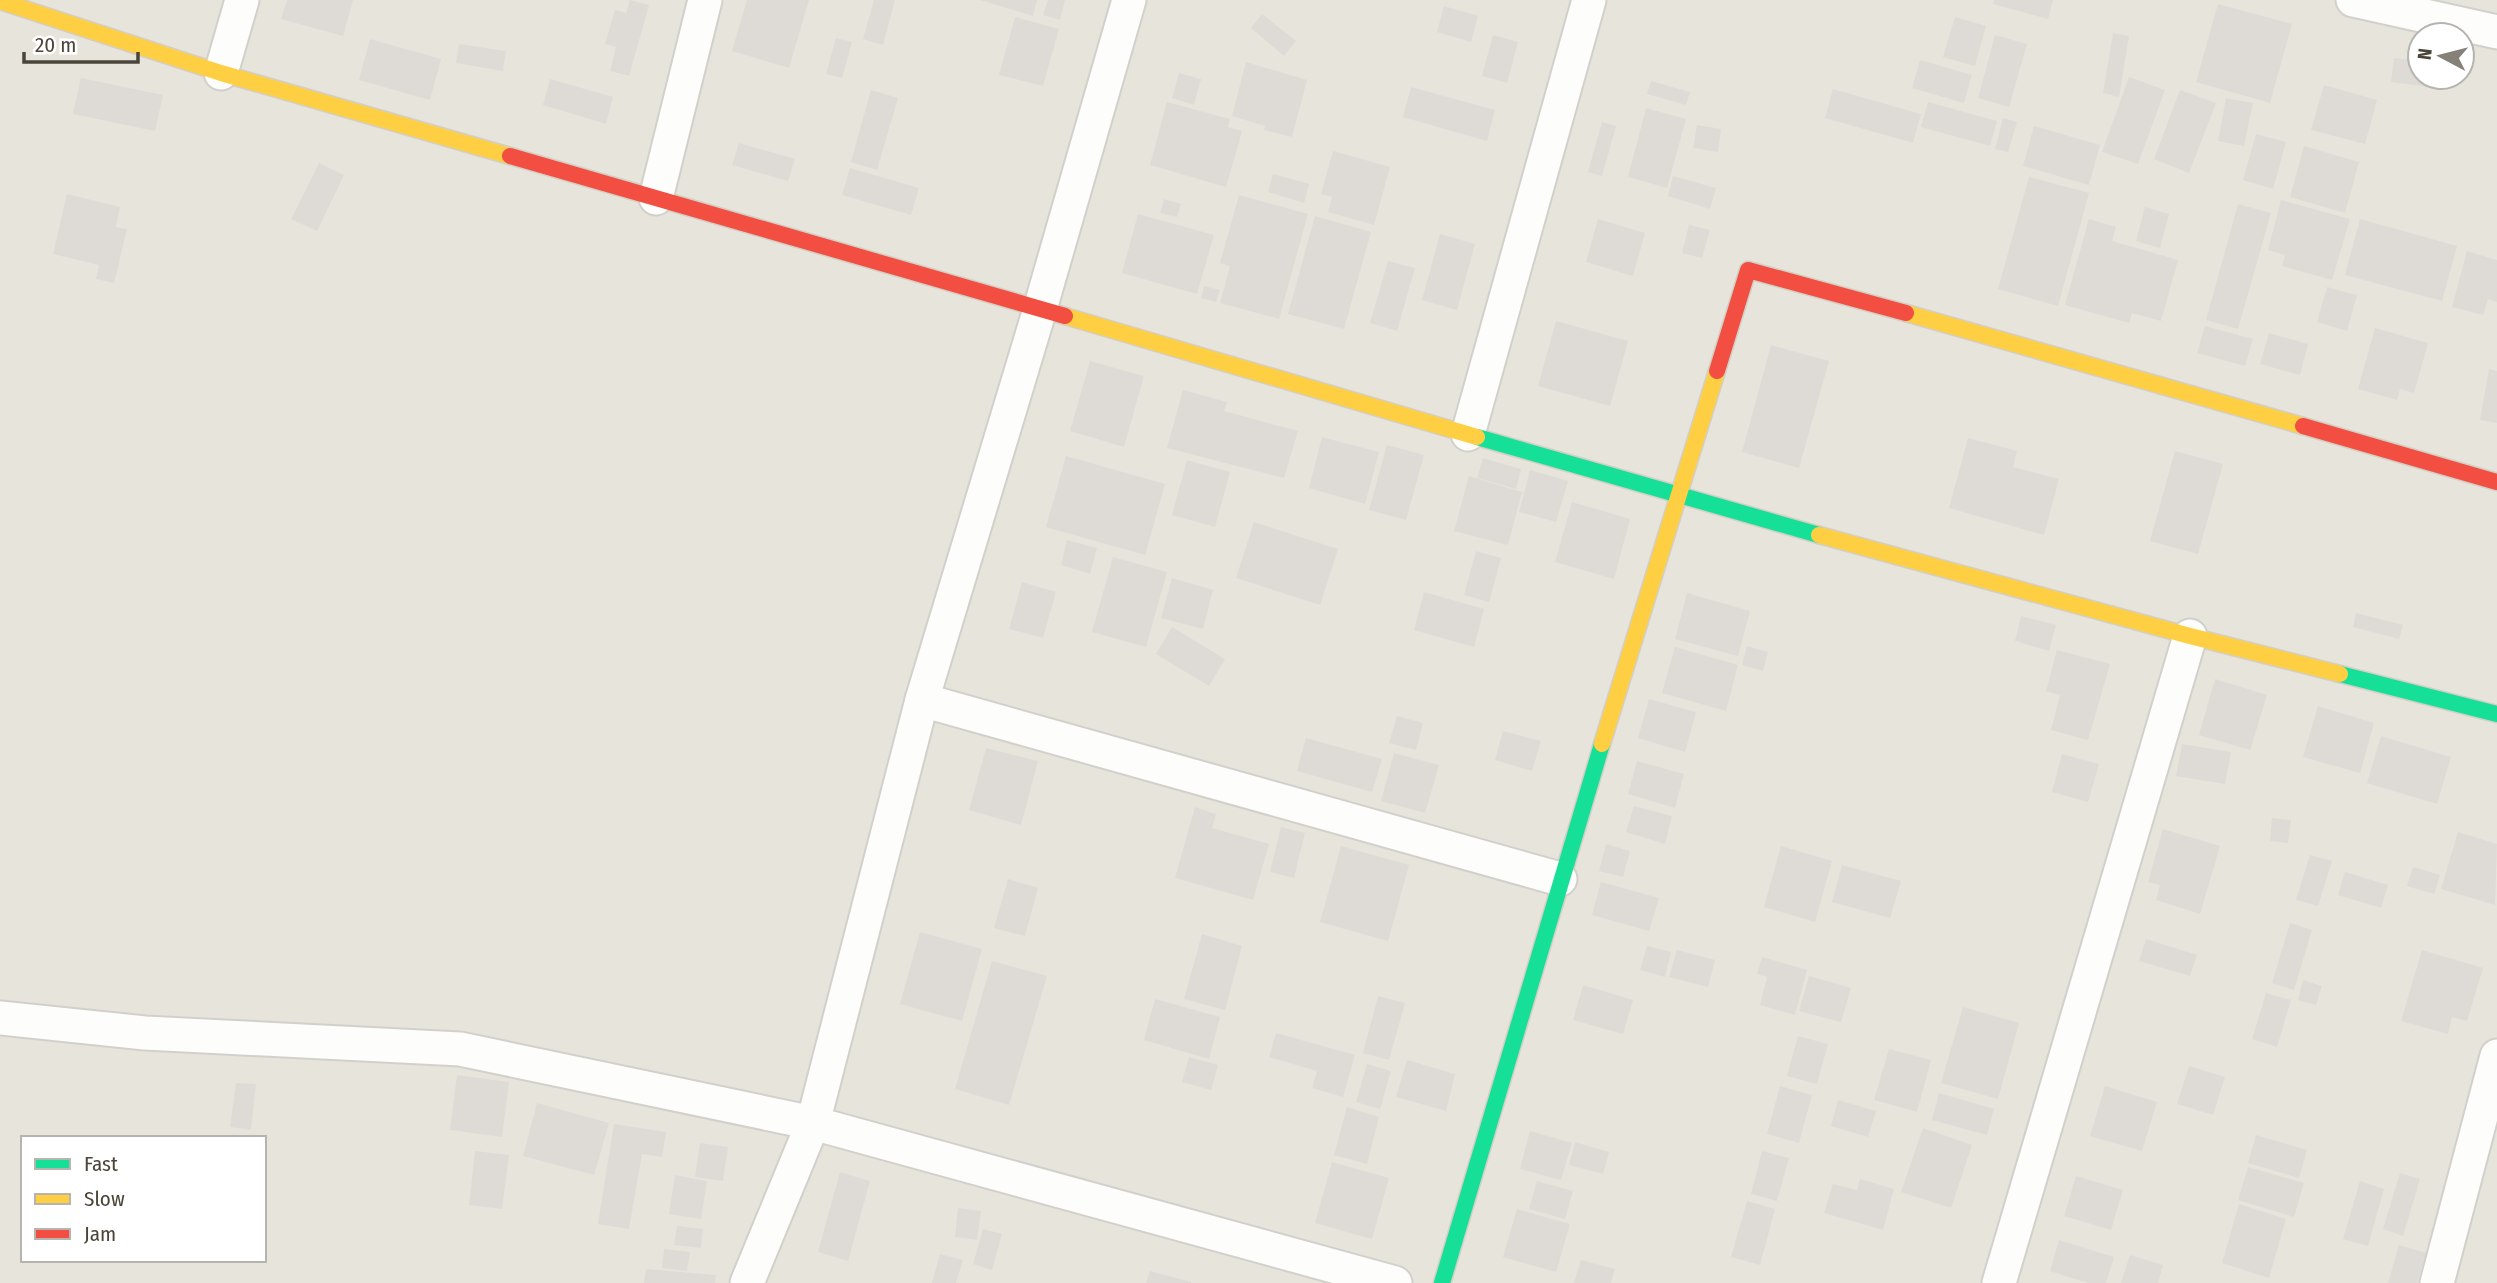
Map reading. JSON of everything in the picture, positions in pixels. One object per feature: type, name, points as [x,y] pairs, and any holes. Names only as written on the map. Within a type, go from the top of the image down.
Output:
[{"type":"street","points":[[221,73],[242,0]]},
{"type":"street","points":[[656,198],[705,0]]},
{"type":"street","points":[[747,1283],[813,1123],[922,700],[1040,309],[1129,0]]},
{"type":"street","points":[[1468,434],[1589,0]]},
{"type":"street","points":[[2354,0],[2497,32]]},
{"type":"street","points":[[0,1],[221,73],[1677,496],[2190,636],[2497,714]]},
{"type":"street","points":[[1442,1283],[1560,879],[1748,270],[2497,482]]},
{"type":"street","points":[[1999,1283],[2190,636]]},
{"type":"street","points":[[922,700],[1560,879]]},
{"type":"street","points":[[0,1018],[145,1033],[460,1049],[813,1123],[1395,1283]]},
{"type":"street","points":[[2437,1283],[2497,1056]]},
{"type":"shaded area","points":[[0,0],[2497,0],[2497,1283],[0,1283]]},
{"type":"building","points":[[287,0],[353,0],[343,36],[281,19]]},
{"type":"building","points":[[630,0],[649,5],[629,76],[610,71],[616,47],[605,44],[615,10],[626,13]]},
{"type":"building","points":[[747,0],[809,0],[789,68],[732,51]]},
{"type":"building","points":[[874,0],[895,0],[883,45],[863,39]]},
{"type":"building","points":[[980,0],[1037,0],[1033,16]]},
{"type":"building","points":[[1048,0],[1065,0],[1060,20],[1043,15]]},
{"type":"building","points":[[1994,0],[2053,0],[2048,19],[1993,4]]},
{"type":"building","points":[[2218,4],[2292,24],[2270,103],[2196,82]]},
{"type":"building","points":[[1444,6],[1478,16],[1471,42],[1437,32]]},
{"type":"building","points":[[1262,14],[1296,41],[1284,56],[1251,28]]},
{"type":"building","points":[[1015,17],[1059,29],[1043,86],[999,75]]},
{"type":"building","points":[[1955,17],[1986,26],[1975,66],[1943,57]]},
{"type":"building","points":[[2113,33],[2129,36],[2119,97],[2103,93]]},
{"type":"building","points":[[1493,35],[1518,42],[1507,83],[1482,76]]},
{"type":"building","points":[[1995,35],[2027,44],[2009,107],[1978,98]]},
{"type":"building","points":[[836,38],[852,42],[842,78],[826,74]]},
{"type":"building","points":[[370,39],[441,59],[430,100],[359,80]]},
{"type":"building","points":[[459,44],[506,51],[503,71],[456,63]]},
{"type":"building","points":[[2394,58],[2406,59],[2406,84],[2391,82]]},
{"type":"building","points":[[1920,60],[1972,75],[1964,103],[1912,88]]},
{"type":"building","points":[[1246,62],[1307,80],[1292,137],[1264,130],[1265,126],[1232,116]]},
{"type":"building","points":[[1179,73],[1201,79],[1194,105],[1172,98]]},
{"type":"building","points":[[2129,77],[2165,90],[2138,164],[2102,152]]},
{"type":"building","points":[[81,78],[163,95],[155,131],[73,114]]},
{"type":"building","points":[[550,79],[613,97],[606,124],[543,105]]},
{"type":"building","points":[[1651,81],[1690,92],[1686,105],[1647,94]]},
{"type":"building","points":[[2324,85],[2377,100],[2365,144],[2311,130]]},
{"type":"building","points":[[1411,87],[1495,110],[1487,141],[1403,117]]},
{"type":"building","points":[[1833,89],[1921,114],[1913,143],[1825,118]]},
{"type":"building","points":[[871,90],[898,98],[877,170],[851,162]]},
{"type":"building","points":[[2180,90],[2216,103],[2189,173],[2154,159]]},
{"type":"building","points":[[2226,98],[2253,103],[2244,146],[2218,141]]},
{"type":"building","points":[[1167,102],[1230,119],[1228,127],[1242,131],[1226,187],[1150,165]]},
{"type":"building","points":[[1928,102],[1997,121],[1990,146],[1921,127]]},
{"type":"building","points":[[1646,108],[1686,119],[1667,188],[1628,177]]},
{"type":"building","points":[[2003,118],[2017,122],[2008,152],[1995,149]]},
{"type":"building","points":[[1602,122],[1616,126],[1602,176],[1588,172]]},
{"type":"building","points":[[1697,125],[1721,129],[1718,152],[1693,148]]},
{"type":"building","points":[[2034,126],[2100,145],[2089,185],[2023,166]]},
{"type":"building","points":[[2256,134],[2286,142],[2273,189],[2243,180]]},
{"type":"building","points":[[739,143],[795,159],[788,181],[732,165]]},
{"type":"building","points":[[2304,146],[2359,162],[2345,213],[2290,197]]},
{"type":"building","points":[[1333,151],[1390,167],[1374,225],[1328,212],[1332,197],[1321,194]]},
{"type":"building","points":[[319,163],[344,175],[317,231],[291,219]]},
{"type":"building","points":[[850,168],[919,188],[911,215],[842,195]]},
{"type":"building","points":[[1273,174],[1309,184],[1304,203],[1268,192]]},
{"type":"building","points":[[1673,176],[1716,188],[1710,209],[1668,196]]},
{"type":"building","points":[[2029,177],[2089,193],[2058,306],[1998,289]]},
{"type":"building","points":[[67,194],[120,207],[116,227],[127,229],[114,283],[96,279],[99,265],[53,254]]},
{"type":"building","points":[[1239,195],[1308,214],[1279,319],[1220,303],[1230,266],[1220,263]]},
{"type":"building","points":[[1164,199],[1181,204],[1177,217],[1160,213]]},
{"type":"building","points":[[2281,200],[2350,219],[2332,280],[2282,266],[2285,255],[2268,250]]},
{"type":"building","points":[[2238,204],[2271,213],[2238,329],[2206,320]]},
{"type":"building","points":[[2145,207],[2169,214],[2160,248],[2136,241]]},
{"type":"building","points":[[1138,214],[1214,235],[1197,294],[1122,273]]},
{"type":"building","points":[[1315,216],[1371,232],[1344,329],[1288,314]]},
{"type":"building","points":[[1598,219],[1645,233],[1633,276],[1586,262]]},
{"type":"building","points":[[2089,219],[2116,227],[2112,241],[2178,260],[2161,321],[2132,313],[2129,323],[2065,305]]},
{"type":"building","points":[[2360,219],[2457,246],[2442,301],[2345,275]]},
{"type":"building","points":[[1689,225],[1710,230],[1702,258],[1682,253]]},
{"type":"building","points":[[1440,234],[1475,244],[1457,310],[1422,300]]},
{"type":"building","points":[[2467,251],[2497,260],[2497,302],[2488,299],[2483,315],[2452,307]]},
{"type":"building","points":[[1388,261],[1415,268],[1397,331],[1370,323]]},
{"type":"building","points":[[1204,286],[1220,290],[1216,302],[1201,298]]},
{"type":"building","points":[[2327,287],[2357,295],[2347,331],[2317,322]]},
{"type":"building","points":[[1556,321],[1628,341],[1610,406],[1538,386]]},
{"type":"building","points":[[2205,326],[2253,339],[2245,366],[2197,353]]},
{"type":"building","points":[[2375,328],[2428,343],[2414,393],[2400,389],[2397,400],[2358,389]]},
{"type":"building","points":[[2269,333],[2308,344],[2300,375],[2260,364]]},
{"type":"building","points":[[1771,345],[1829,361],[1799,468],[1742,452]]},
{"type":"building","points":[[1090,361],[1144,376],[1124,447],[1070,431]]},
{"type":"building","points":[[2489,369],[2497,371],[2497,423],[2480,420]]},
{"type":"building","points":[[1183,390],[1227,402],[1224,411],[1298,431],[1284,478],[1167,448]]},
{"type":"building","points":[[1322,437],[1379,452],[1365,504],[1309,488]]},
{"type":"building","points":[[1968,438],[2017,451],[2013,467],[2059,479],[2044,535],[1949,508]]},
{"type":"building","points":[[1387,445],[1424,455],[1406,520],[1369,510]]},
{"type":"building","points":[[2175,451],[2223,464],[2198,554],[2150,541]]},
{"type":"building","points":[[1066,456],[1165,484],[1145,555],[1046,527]]},
{"type":"building","points":[[1483,458],[1521,469],[1516,489],[1477,478]]},
{"type":"building","points":[[1187,460],[1230,472],[1215,527],[1172,515]]},
{"type":"building","points":[[1530,470],[1568,481],[1556,522],[1519,512]]},
{"type":"building","points":[[1469,476],[1522,492],[1508,545],[1454,531]]},
{"type":"building","points":[[1572,502],[1630,519],[1614,579],[1555,562]]},
{"type":"building","points":[[1254,522],[1338,549],[1320,605],[1236,578]]},
{"type":"building","points":[[1067,540],[1097,548],[1090,574],[1061,565]]},
{"type":"building","points":[[1476,551],[1501,558],[1489,602],[1464,595]]},
{"type":"building","points":[[1113,557],[1167,572],[1146,647],[1092,632]]},
{"type":"building","points":[[1172,578],[1213,590],[1203,629],[1161,618]]},
{"type":"building","points":[[1022,582],[1056,592],[1043,638],[1009,629]]},
{"type":"building","points":[[1424,592],[1484,609],[1474,647],[1414,630]]},
{"type":"building","points":[[1687,593],[1750,611],[1738,656],[1675,639]]},
{"type":"building","points":[[2356,613],[2403,625],[2399,639],[2353,627]]},
{"type":"building","points":[[2021,616],[2056,625],[2049,651],[2015,641]]},
{"type":"building","points":[[1172,627],[1225,659],[1209,686],[1156,654]]},
{"type":"building","points":[[1747,646],[1768,652],[1763,671],[1742,665]]},
{"type":"building","points":[[1675,647],[1738,665],[1726,711],[1662,693]]},
{"type":"building","points":[[2057,650],[2110,664],[2088,740],[2051,730],[2060,695],[2046,691]]},
{"type":"building","points":[[2215,679],[2267,695],[2250,750],[2199,735]]},
{"type":"building","points":[[1649,699],[1696,712],[1685,752],[1638,738]]},
{"type":"building","points":[[2318,706],[2374,723],[2360,773],[2303,757]]},
{"type":"building","points":[[1397,716],[1423,723],[1416,750],[1389,743]]},
{"type":"building","points":[[1503,731],[1541,741],[1532,771],[1495,760]]},
{"type":"building","points":[[2381,736],[2451,757],[2437,804],[2367,783]]},
{"type":"building","points":[[1306,738],[1382,759],[1372,792],[1297,771]]},
{"type":"building","points":[[2182,744],[2231,752],[2225,784],[2176,776]]},
{"type":"building","points":[[986,748],[1038,761],[1021,825],[969,810]]},
{"type":"building","points":[[1394,753],[1439,765],[1425,813],[1381,801]]},
{"type":"building","points":[[2062,754],[2099,764],[2088,802],[2052,792]]},
{"type":"building","points":[[1637,761],[1684,774],[1675,808],[1628,794]]},
{"type":"building","points":[[1634,806],[1672,816],[1665,844],[1626,832]]},
{"type":"building","points":[[1195,807],[1216,814],[1212,828],[1269,844],[1253,900],[1175,878]]},
{"type":"building","points":[[2272,818],[2291,820],[2288,843],[2270,841]]},
{"type":"building","points":[[1281,827],[1305,833],[1294,878],[1270,872]]},
{"type":"building","points":[[2163,829],[2220,846],[2200,914],[2156,900],[2160,885],[2148,882]]},
{"type":"building","points":[[2458,832],[2497,844],[2495,905],[2441,889]]},
{"type":"building","points":[[1606,844],[1630,851],[1623,877],[1599,871]]},
{"type":"building","points":[[1341,846],[1409,865],[1388,941],[1320,922]]},
{"type":"building","points":[[1781,846],[1832,861],[1815,922],[1764,907]]},
{"type":"building","points":[[2310,855],[2332,861],[2318,906],[2296,900]]},
{"type":"building","points":[[1842,865],[1901,881],[1890,918],[1832,902]]},
{"type":"building","points":[[2413,867],[2440,875],[2434,894],[2407,886]]},
{"type":"building","points":[[2345,872],[2388,885],[2381,908],[2338,895]]},
{"type":"building","points":[[1008,879],[1038,888],[1025,936],[994,928]]},
{"type":"building","points":[[1601,882],[1659,898],[1649,931],[1592,915]]},
{"type":"building","points":[[2290,923],[2312,930],[2294,990],[2272,983]]},
{"type":"building","points":[[920,932],[982,949],[962,1021],[900,1004]]},
{"type":"building","points":[[1202,934],[1242,946],[1225,1010],[1184,999]]},
{"type":"building","points":[[2146,939],[2197,955],[2190,976],[2139,961]]},
{"type":"building","points":[[1647,946],[1671,952],[1665,977],[1640,970]]},
{"type":"building","points":[[1677,950],[1715,960],[1708,987],[1669,977]]},
{"type":"building","points":[[2422,950],[2483,968],[2467,1021],[2452,1017],[2448,1034],[2401,1021]]},
{"type":"building","points":[[1762,957],[1807,970],[1795,1015],[1760,1005],[1767,977],[1757,974]]},
{"type":"building","points":[[992,961],[1047,976],[1009,1105],[955,1089]]},
{"type":"building","points":[[1809,976],[1851,988],[1841,1022],[1799,1011]]},
{"type":"building","points":[[2303,980],[2322,986],[2316,1005],[2298,1000]]},
{"type":"building","points":[[1583,985],[1633,1000],[1623,1034],[1573,1020]]},
{"type":"building","points":[[2266,993],[2291,1000],[2277,1047],[2252,1039]]},
{"type":"building","points":[[1378,996],[1405,1003],[1389,1060],[1363,1053]]},
{"type":"building","points":[[1155,999],[1220,1017],[1209,1059],[1144,1040]]},
{"type":"building","points":[[1963,1007],[2019,1023],[1998,1099],[1941,1083]]},
{"type":"building","points":[[1276,1033],[1355,1055],[1343,1097],[1312,1088],[1317,1071],[1269,1057]]},
{"type":"building","points":[[1798,1036],[1828,1044],[1817,1084],[1787,1076]]},
{"type":"building","points":[[1889,1049],[1931,1060],[1917,1112],[1874,1100]]},
{"type":"building","points":[[1189,1057],[1218,1065],[1211,1090],[1182,1082]]},
{"type":"building","points":[[1407,1060],[1455,1074],[1446,1111],[1396,1097]]},
{"type":"building","points":[[1367,1064],[1391,1071],[1380,1109],[1356,1102]]},
{"type":"building","points":[[2189,1066],[2225,1077],[2213,1115],[2177,1104]]},
{"type":"building","points":[[457,1075],[509,1082],[502,1137],[450,1130]]},
{"type":"building","points":[[236,1083],[256,1084],[251,1130],[230,1127]]},
{"type":"building","points":[[1780,1086],[1812,1095],[1799,1143],[1767,1134]]},
{"type":"building","points":[[2105,1086],[2157,1102],[2142,1151],[2090,1136]]},
{"type":"building","points":[[1939,1093],[1994,1109],[1987,1135],[1932,1120]]},
{"type":"building","points":[[1838,1100],[1876,1111],[1868,1137],[1831,1126]]},
{"type":"building","points":[[537,1103],[609,1123],[594,1175],[523,1156]]},
{"type":"building","points":[[1347,1107],[1379,1117],[1367,1164],[1334,1155]]},
{"type":"building","points":[[614,1124],[666,1132],[662,1157],[642,1154],[629,1229],[598,1224]]},
{"type":"building","points":[[1923,1128],[1972,1145],[1951,1208],[1901,1192]]},
{"type":"building","points":[[1530,1131],[1572,1143],[1561,1180],[1520,1169]]},
{"type":"building","points":[[2256,1135],[2307,1150],[2299,1178],[2248,1163]]},
{"type":"building","points":[[1575,1142],[1609,1152],[1603,1174],[1569,1165]]},
{"type":"building","points":[[700,1143],[728,1147],[723,1181],[695,1177]]},
{"type":"building","points":[[475,1151],[509,1155],[502,1209],[469,1205]]},
{"type":"building","points":[[1762,1151],[1789,1158],[1777,1201],[1751,1194]]},
{"type":"building","points":[[1332,1162],[1389,1178],[1372,1239],[1315,1223]]},
{"type":"building","points":[[2248,1167],[2304,1183],[2294,1217],[2238,1200]]},
{"type":"building","points":[[840,1172],[870,1181],[848,1261],[818,1252]]},
{"type":"building","points":[[2400,1173],[2420,1179],[2403,1236],[2383,1229]]},
{"type":"building","points":[[675,1175],[707,1181],[701,1219],[669,1214]]},
{"type":"building","points":[[2076,1176],[2123,1190],[2111,1230],[2064,1216]]},
{"type":"building","points":[[1860,1179],[1894,1189],[1883,1230],[1824,1213],[1833,1184],[1857,1190]]},
{"type":"building","points":[[1537,1181],[1573,1191],[1565,1219],[1529,1209]]},
{"type":"building","points":[[2360,1181],[2384,1189],[2368,1246],[2343,1239]]},
{"type":"building","points":[[1747,1201],[1775,1209],[1760,1265],[1731,1257]]},
{"type":"building","points":[[2239,1204],[2286,1219],[2269,1278],[2222,1263]]},
{"type":"building","points":[[958,1208],[981,1211],[977,1240],[955,1237]]},
{"type":"building","points":[[1517,1209],[1570,1224],[1556,1272],[1503,1257]]},
{"type":"building","points":[[677,1226],[703,1229],[701,1248],[674,1245]]},
{"type":"building","points":[[983,1229],[1002,1234],[992,1270],[973,1264]]},
{"type":"building","points":[[2059,1240],[2114,1257],[2106,1283],[2088,1283],[2050,1271]]},
{"type":"building","points":[[2399,1245],[2426,1253],[2417,1283],[2388,1283]]},
{"type":"building","points":[[664,1249],[690,1252],[687,1271],[662,1268]]},
{"type":"building","points":[[940,1254],[963,1260],[956,1283],[932,1283]]},
{"type":"building","points":[[2130,1255],[2163,1265],[2158,1283],[2121,1283]]},
{"type":"building","points":[[1581,1260],[1615,1269],[1611,1283],[1574,1283]]},
{"type":"building","points":[[646,1269],[716,1275],[715,1283],[644,1283]]},
{"type":"building","points":[[1150,1271],[1191,1282],[1191,1283],[1146,1283]]},
{"type":"traffic: fast","points":[[1477,437],[1819,535]]},
{"type":"traffic: fast","points":[[2340,674],[2497,714]]},
{"type":"traffic: fast","points":[[1442,1283],[1602,744]]},
{"type":"traffic: slow","points":[[0,1],[221,73],[510,156]]},
{"type":"traffic: slow","points":[[1906,313],[2303,426]]},
{"type":"traffic: slow","points":[[1065,316],[1477,437]]},
{"type":"traffic: slow","points":[[1602,744],[1717,371]]},
{"type":"traffic: slow","points":[[1819,535],[2340,674]]},
{"type":"traffic: jam","points":[[510,156],[1065,316]]},
{"type":"traffic: jam","points":[[1717,371],[1748,270],[1906,313]]},
{"type":"traffic: jam","points":[[2303,426],[2497,482]]}]
